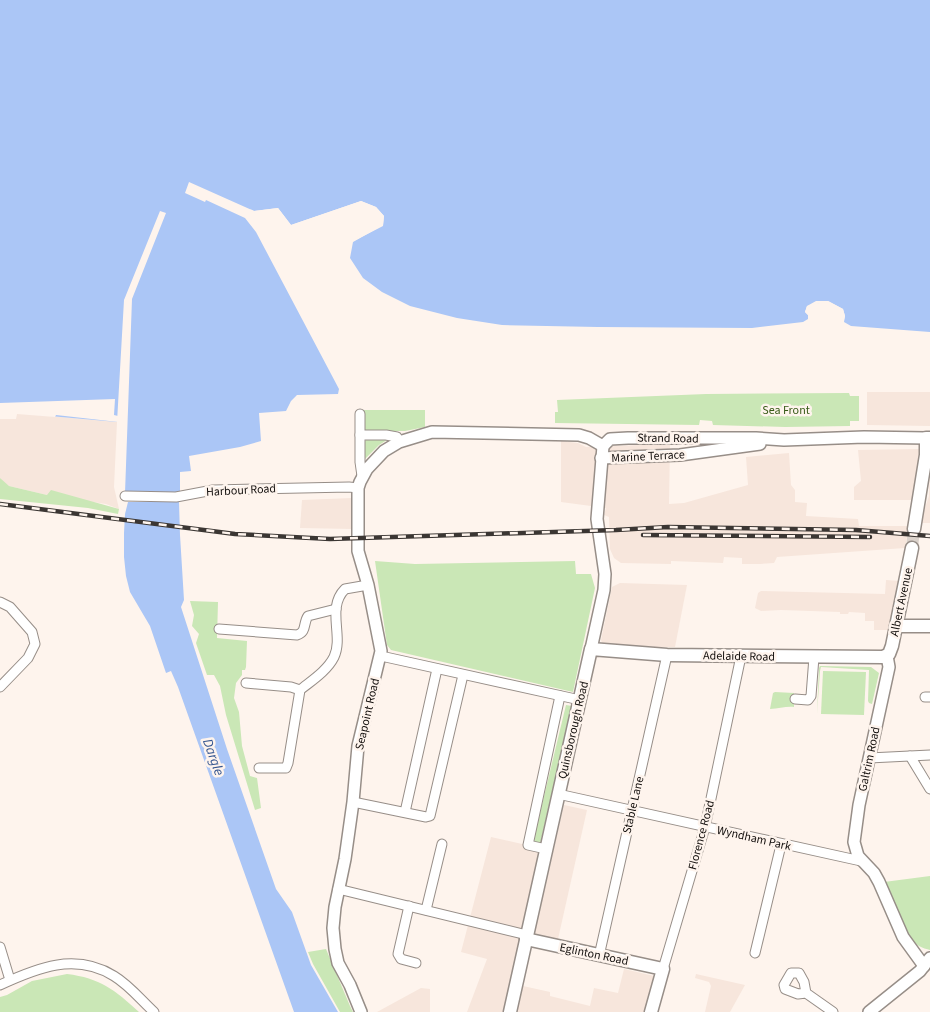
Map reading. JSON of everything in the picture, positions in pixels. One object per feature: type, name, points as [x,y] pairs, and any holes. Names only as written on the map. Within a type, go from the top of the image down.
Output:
[{"type":"main road","points":[[914,529],[924,500],[928,438]]},
{"type":"main road","name":"Albert Avenue","points":[[887,656],[892,646],[897,626],[912,548]]},
{"type":"main road","points":[[897,626],[930,626]]},
{"type":"main road","name":"Adelaide Road","points":[[591,649],[667,655],[887,656]]},
{"type":"main road","name":"Quinsborough Road","points":[[510,1012],[591,649]]},
{"type":"main road","name":"Eglinton Road","points":[[526,937],[599,956],[663,969]]},
{"type":"main road","name":"Florence Road","points":[[651,1012],[663,969]]},
{"type":"street","points":[[360,414],[360,462],[362,476]]},
{"type":"street","name":"Seapoint Road","points":[[361,1012],[336,957],[334,918],[353,802],[358,746],[381,656],[380,640],[368,585],[358,551],[358,488],[362,476],[377,457],[399,442],[438,431],[573,435],[589,438],[603,446]]},
{"type":"street","points":[[360,435],[391,435],[397,437],[399,442]]},
{"type":"street","name":"Strand Road","points":[[603,446],[610,439],[614,438],[723,444],[756,438],[784,440],[864,437],[928,438]]},
{"type":"street","name":"Marine Terrace","points":[[601,458],[680,455],[723,444]]},
{"type":"street","name":"Quinsborough Road","points":[[591,649],[604,590],[605,574],[597,523],[603,446]]},
{"type":"street","name":"Harbour Road","points":[[125,496],[176,497],[212,490],[358,488]]},
{"type":"street","points":[[259,768],[286,768],[300,690],[330,664],[334,658],[337,647],[337,600],[345,590],[368,585]]},
{"type":"street","points":[[0,687],[28,658],[35,644],[32,632],[3,603]]},
{"type":"street","points":[[219,629],[296,635],[301,634],[303,631],[308,616],[336,609]]},
{"type":"street","name":"Stable Lane","points":[[599,956],[667,655]]},
{"type":"street","points":[[381,656],[580,700]]},
{"type":"street","name":"Florence Road","points":[[663,969],[705,827],[741,656]]},
{"type":"street","name":"Galtrim Road","points":[[861,861],[856,850],[855,831],[888,667],[887,656]]},
{"type":"street","points":[[795,700],[808,700],[811,696],[814,657]]},
{"type":"street","points":[[405,812],[437,669]]},
{"type":"street","points":[[353,802],[426,817],[431,814],[463,675]]},
{"type":"street","points":[[246,683],[291,687],[300,690]]},
{"type":"street","points":[[546,849],[528,844],[560,696]]},
{"type":"street","points":[[869,758],[930,755]]},
{"type":"street","points":[[910,756],[930,789]]},
{"type":"street","name":"Wyndham Park","points":[[558,794],[781,845],[861,861]]},
{"type":"street","points":[[426,910],[442,844]]},
{"type":"street","points":[[756,953],[781,845]]},
{"type":"street","points":[[861,861],[876,876],[903,937],[911,950],[927,962],[902,986],[868,1012]]},
{"type":"street","points":[[338,889],[526,937]]},
{"type":"street","points":[[409,906],[398,954],[401,959],[416,963]]},
{"type":"street","points":[[908,943],[930,953]]},
{"type":"street","points":[[0,947],[10,980]]},
{"type":"street","points":[[0,985],[45,966],[64,964],[85,966],[114,976],[154,1012]]},
{"type":"street","points":[[806,993],[833,1012]]},
{"type":"shaded area","points":[[867,392],[930,392],[930,426],[867,425]]},
{"type":"shaded area","points":[[16,413],[117,422],[114,487],[119,509],[106,504],[47,495],[9,486],[3,482],[0,478],[0,418]]},
{"type":"shaded area","points":[[561,441],[578,443],[586,447],[670,444],[669,504],[684,503],[748,485],[746,457],[789,453],[791,485],[795,490],[795,502],[807,503],[806,516],[858,519],[859,526],[909,526],[905,548],[777,557],[774,563],[760,564],[742,564],[742,558],[724,557],[723,563],[671,561],[671,564],[621,563],[614,558],[610,549],[609,517],[604,515],[606,508],[561,502]]},
{"type":"shaded area","points":[[920,449],[914,500],[854,500],[854,487],[861,481],[858,450]]},
{"type":"shaded area","points":[[930,468],[930,523],[920,523],[929,496]]},
{"type":"shaded area","points":[[352,498],[352,529],[300,528],[302,500]]},
{"type":"shaded area","points":[[886,580],[900,581],[888,630],[874,630],[874,621],[865,621],[865,613],[761,611],[755,608],[758,593],[761,591],[885,594]]},
{"type":"shaded area","points":[[620,583],[687,585],[675,647],[630,647],[602,643],[601,640],[612,587]]},
{"type":"shaded area","points":[[564,805],[587,810],[558,939],[534,934]]},
{"type":"shaded area","points":[[491,837],[522,844],[529,841],[545,844],[512,1012],[467,1012],[487,959],[461,952]]},
{"type":"shaded area","points":[[624,969],[654,976],[644,1012],[517,1012],[523,986],[550,992],[550,996],[590,1006],[594,988],[618,993]]},
{"type":"shaded area","points":[[696,974],[745,985],[730,1012],[705,1012],[711,986],[709,982],[695,978]]},
{"type":"shaded area","points":[[421,988],[430,989],[430,1012],[377,1012]]},
{"type":"green space","name":"Sea Front","points":[[849,393],[850,396],[859,396],[859,421],[850,421],[850,426],[713,425],[712,421],[700,420],[699,425],[555,423],[555,412],[558,412],[557,400],[706,394]]},
{"type":"green space","points":[[363,410],[425,410],[425,427],[405,431],[365,431],[363,427]]},
{"type":"green space","points":[[367,439],[387,440],[379,445],[363,461],[364,442]]},
{"type":"green space","points":[[0,478],[9,486],[47,495],[51,490],[119,509],[118,514],[88,508],[0,499]]},
{"type":"green space","points":[[375,561],[415,564],[575,561],[576,574],[591,574],[595,588],[573,692],[391,650],[387,645]]},
{"type":"green space","points":[[190,601],[218,602],[217,638],[247,641],[246,667],[245,670],[242,670],[242,675],[236,683],[234,698],[239,712],[242,746],[250,776],[257,778],[261,808],[255,810],[226,715],[220,686],[214,675],[207,675],[196,643],[199,634],[192,626],[194,615]]},
{"type":"green space","points":[[820,666],[871,667],[879,673],[872,704],[868,701],[869,670],[821,667],[817,714]]},
{"type":"green space","points":[[823,671],[866,672],[864,715],[821,714]]},
{"type":"green space","points":[[773,693],[794,693],[794,707],[770,709]]},
{"type":"green space","points":[[566,705],[572,706],[540,844],[533,842]]},
{"type":"green space","points":[[930,876],[930,950],[919,946],[907,934],[884,882]]},
{"type":"green space","points":[[326,949],[353,1012],[340,1012],[308,952]]},
{"type":"green space","points":[[67,974],[89,979],[106,986],[139,1012],[0,1012],[0,997],[32,981]]},
{"type":"water","points":[[0,0],[930,0],[930,332],[851,326],[844,322],[843,309],[828,301],[807,306],[805,312],[808,315],[808,319],[803,322],[752,328],[502,325],[457,318],[410,306],[382,292],[363,278],[350,258],[353,242],[383,225],[384,216],[376,207],[361,201],[291,225],[278,208],[254,211],[189,182],[185,193],[205,202],[206,200],[245,218],[256,232],[339,389],[338,394],[297,395],[291,401],[286,411],[259,413],[261,441],[240,447],[189,456],[191,471],[180,472],[180,493],[125,493],[132,299],[166,213],[160,211],[124,300],[117,422],[16,413],[0,418]]},
{"type":"water","name":"Dargle","points":[[128,502],[179,502],[184,600],[181,607],[227,749],[276,889],[292,912],[311,965],[338,1012],[294,1012],[178,687],[171,671],[166,673],[150,626],[130,592],[124,557],[125,514]]},
{"type":"pier","points":[[361,201],[376,207],[384,216],[383,226],[350,243],[352,240],[381,224],[381,216],[375,209],[361,204],[291,227],[277,211],[253,213],[250,209],[254,211],[278,208],[291,225]]},
{"type":"pier","points":[[816,301],[828,301],[843,309],[845,316],[843,324],[841,311],[827,303],[809,307],[807,311],[810,315],[808,315],[805,312],[807,306]]},
{"type":"pier","points":[[115,399],[114,415],[118,416],[118,422],[56,415],[55,417],[17,414],[16,419],[0,419],[0,403]]},
{"type":"tunnel","points":[[912,548],[914,529]]},
{"type":"railway","points":[[0,504],[235,534],[330,539],[668,527],[856,530],[930,536]]},
{"type":"railway","points":[[643,535],[870,537]]}]
